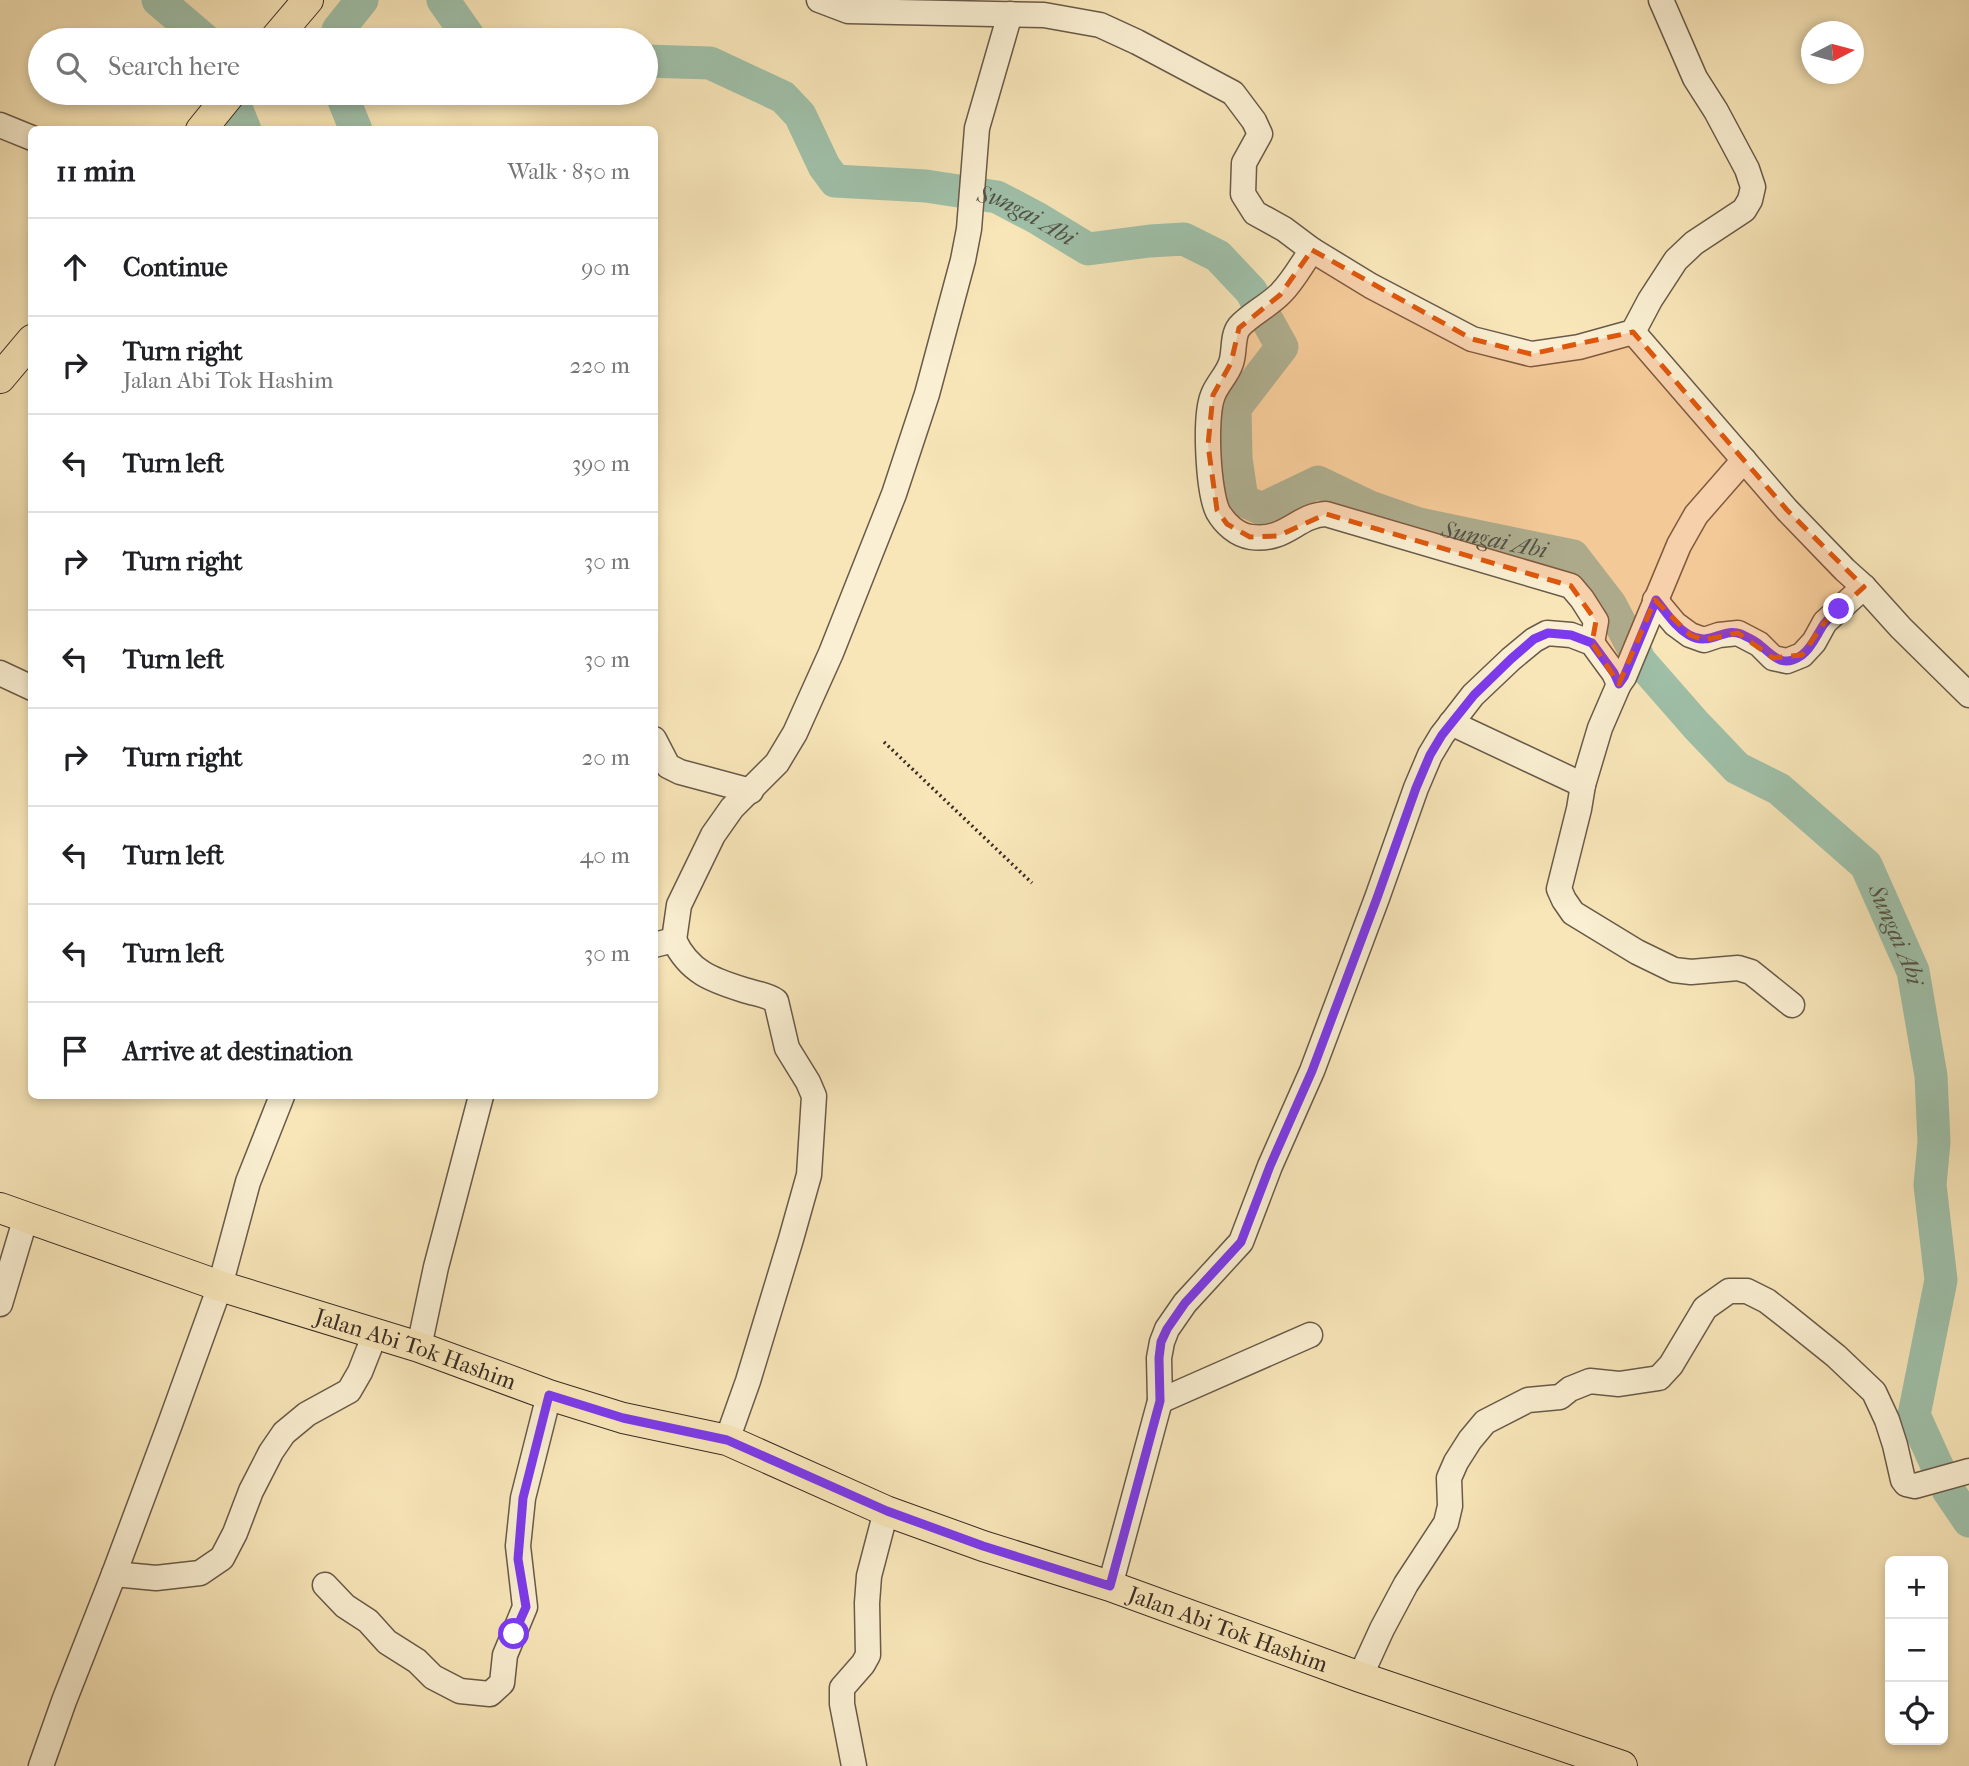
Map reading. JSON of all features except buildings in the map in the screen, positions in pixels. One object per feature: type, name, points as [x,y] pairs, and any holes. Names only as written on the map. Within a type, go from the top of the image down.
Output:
[{"type":"main road","points":[[284,28],[308,0]]},
{"type":"main road","points":[[0,378],[28,345]]},
{"type":"main road","name":"Jalan Abi Tok Hashim","points":[[13,1213],[219,1286],[419,1347],[549,1395],[623,1418],[727,1440],[887,1511],[983,1546],[1110,1586],[1360,1677],[1622,1766]]},
{"type":"street","points":[[820,0],[848,11],[1044,15],[1100,25],[1137,41],[1233,93],[1254,121],[1260,134],[1244,163],[1243,194],[1255,213],[1371,285],[1472,339],[1531,354],[1579,346],[1633,332],[1676,260],[1694,243],[1744,210],[1751,200],[1753,187],[1746,169],[1716,111],[1695,78],[1661,0]]},
{"type":"street","points":[[727,1440],[748,1381],[809,1174],[814,1096],[787,1048],[776,1001],[768,995],[717,981],[695,969],[664,942],[713,835],[732,808],[777,763],[794,733],[814,691],[894,494],[940,350],[963,260],[969,229],[976,137],[1010,14]]},
{"type":"street","points":[[0,125],[28,136]]},
{"type":"street","points":[[1312,250],[1280,295],[1239,328],[1231,363],[1213,395],[1208,445],[1212,491],[1217,510],[1227,524],[1238,533],[1250,537],[1278,536],[1318,514],[1326,514],[1571,586],[1596,621],[1592,643]]},
{"type":"street","points":[[1633,332],[1787,510],[1864,587],[1900,628],[1969,695]]},
{"type":"street","points":[[1744,460],[1696,515],[1679,545],[1600,728],[1583,785],[1559,889],[1573,913],[1637,952],[1674,970],[1691,972],[1738,968],[1751,972],[1792,1005]]},
{"type":"street","points":[[1651,611],[1690,635],[1704,640],[1738,633],[1759,643],[1773,658],[1787,661],[1802,655],[1814,642],[1825,622],[1864,587]]},
{"type":"street","points":[[1110,1586],[1160,1401],[1161,1342],[1185,1303],[1241,1242],[1270,1166],[1312,1071],[1430,755],[1442,735],[1474,695],[1534,639],[1548,633],[1571,635],[1592,643],[1619,684]]},
{"type":"street","points":[[0,673],[28,686]]},
{"type":"street","points":[[1451,723],[1583,785]]},
{"type":"street","points":[[658,747],[668,766],[680,772],[751,791]]},
{"type":"street","points":[[41,1766],[219,1286],[248,1182],[281,1099]]},
{"type":"street","points":[[419,1347],[436,1267],[480,1099]]},
{"type":"street","points":[[0,1304],[13,1213]]},
{"type":"street","points":[[1360,1677],[1381,1629],[1406,1584],[1446,1523],[1450,1506],[1449,1478],[1470,1440],[1485,1422],[1528,1400],[1560,1397],[1590,1381],[1619,1384],[1659,1378],[1671,1365],[1705,1308],[1729,1291],[1748,1291],[1767,1301],[1836,1356],[1874,1392],[1887,1420],[1906,1484],[1915,1486],[1966,1473]]},
{"type":"street","points":[[114,1574],[156,1578],[200,1573],[222,1558],[271,1452],[284,1433],[307,1414],[349,1391],[360,1372],[375,1334]]},
{"type":"street","points":[[1160,1401],[1310,1335]]},
{"type":"street","points":[[325,1586],[345,1606],[368,1621],[387,1642],[417,1661],[433,1677],[460,1691],[490,1694],[496,1689],[502,1683],[505,1655],[526,1607],[518,1559],[521,1514],[549,1395]]},
{"type":"street","points":[[854,1766],[842,1704],[842,1688],[868,1655],[869,1577],[887,1511]]},
{"type":"path","points":[[884,742],[1032,883]]},
{"type":"highlighted area","points":[[1312,250],[1472,339],[1531,354],[1633,332],[1787,510],[1864,587],[1825,622],[1802,655],[1773,658],[1738,633],[1704,640],[1690,635],[1655,600],[1619,684],[1592,643],[1596,621],[1571,586],[1326,514],[1278,536],[1250,537],[1227,524],[1217,510],[1208,445],[1213,395],[1231,363],[1239,328],[1280,295]]},
{"type":"waterway","name":"Sungai Abi","points":[[158,0],[191,28]]},
{"type":"waterway","name":"Sungai Abi","points":[[340,28],[362,0]]},
{"type":"waterway","name":"Sungai Abi","points":[[443,0],[463,28]]},
{"type":"waterway","name":"Sungai Abi","points":[[658,61],[710,63],[783,97],[800,115],[824,166],[835,181],[926,186],[997,197],[1088,249],[1184,239],[1218,256],[1251,291],[1282,347],[1235,408],[1236,458],[1242,500],[1262,509],[1318,482],[1370,507],[1419,524],[1573,556],[1610,604],[1640,661],[1696,725],[1737,768],[1779,789],[1866,865],[1913,971],[1931,1076],[1934,1142],[1930,1185],[1941,1280],[1914,1415],[1948,1490],[1969,1521]]},
{"type":"waterway","name":"Sungai Abi","points":[[235,105],[243,126]]},
{"type":"waterway","name":"Sungai Abi","points":[[346,105],[354,126]]},
{"type":"route","points":[[514,1634],[526,1607],[518,1559],[523,1498],[549,1395],[623,1418],[727,1440],[887,1511],[983,1546],[1110,1586],[1160,1401],[1161,1342],[1185,1303],[1241,1242],[1270,1166],[1312,1071],[1416,788],[1442,735],[1474,695],[1511,659],[1534,639],[1548,633],[1571,635],[1592,643],[1619,684],[1656,600],[1675,624],[1690,635],[1704,640],[1738,633],[1759,643],[1773,658],[1787,661],[1802,655],[1814,642],[1825,622],[1839,609]]}]
